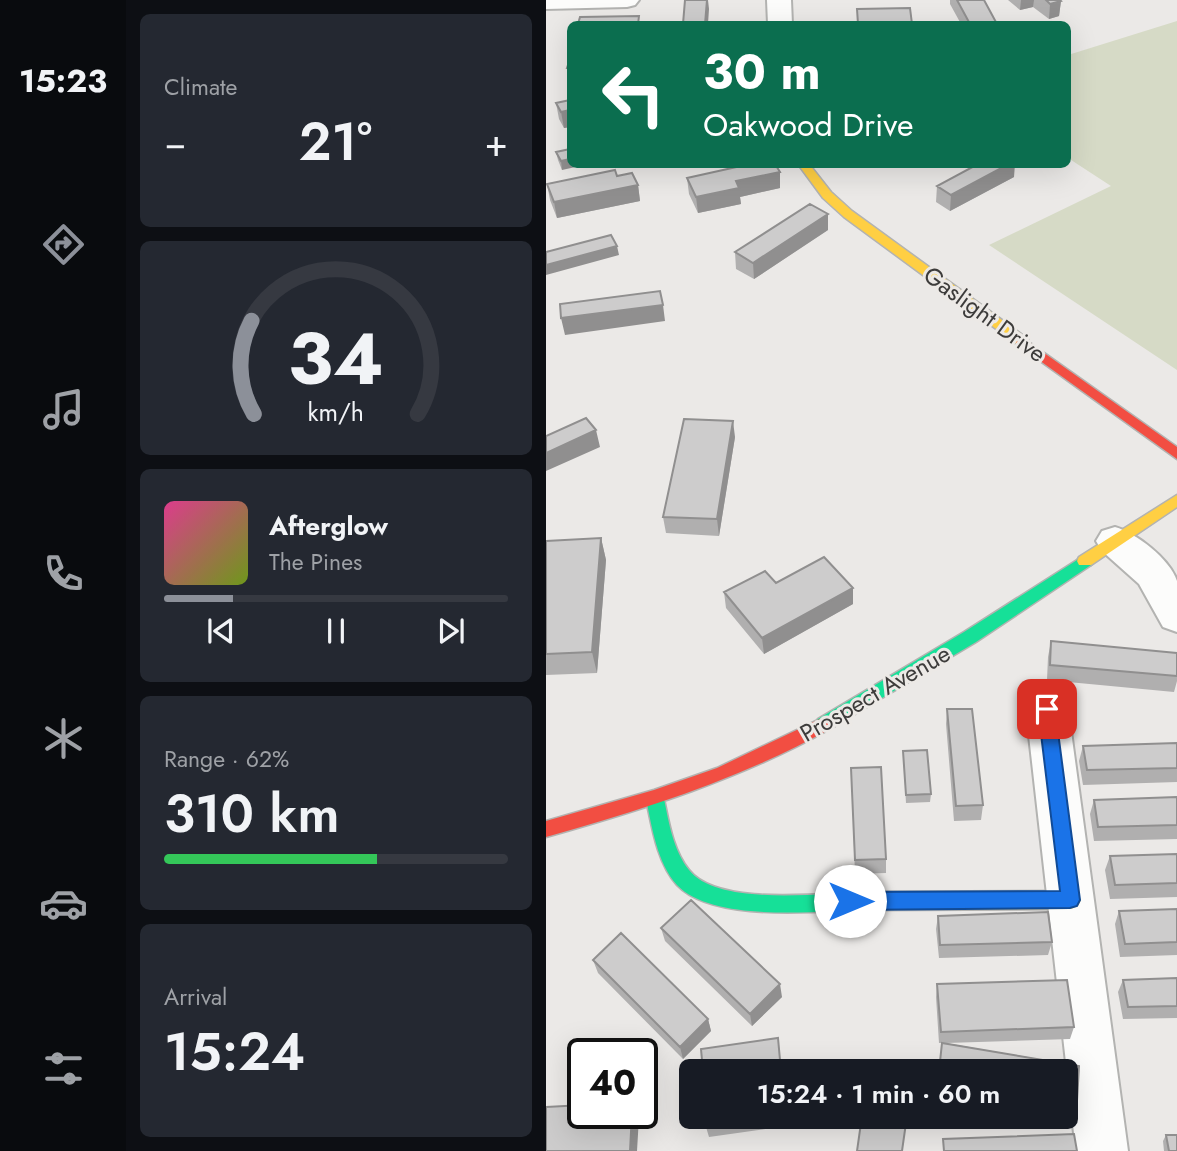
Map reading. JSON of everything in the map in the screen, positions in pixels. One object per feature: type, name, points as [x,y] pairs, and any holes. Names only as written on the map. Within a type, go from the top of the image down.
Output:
[{"type":"street","points":[[546,2],[627,0]]},
{"type":"street","points":[[779,0],[780,21]]},
{"type":"street","name":"Gaslight Drive","points":[[806,168],[827,195],[848,214],[1177,454]]},
{"type":"street","name":"Prospect Avenue","points":[[546,829],[655,799],[722,776],[831,721],[971,637],[1177,500]]},
{"type":"street","points":[[1115,541],[1172,595]]},
{"type":"street","points":[[1047,709],[1102,1151]]},
{"type":"street","points":[[655,799],[670,858],[688,881],[705,894],[740,901],[1070,900]]},
{"type":"green space","points":[[1177,21],[1177,370],[989,245],[1111,186],[1071,160],[1071,54]]},
{"type":"building","points":[[685,0],[707,0],[705,21],[683,21]]},
{"type":"building","points":[[957,0],[984,0],[995,21],[968,21]]},
{"type":"building","points":[[1046,0],[1060,0],[1061,1],[1050,4]]},
{"type":"building","points":[[910,8],[912,21],[858,21],[857,9]]},
{"type":"building","points":[[639,16],[638,21],[579,21],[580,17]]},
{"type":"building","points":[[567,101],[567,111],[561,112],[556,103]]},
{"type":"building","points":[[567,150],[567,160],[561,161],[556,152]]},
{"type":"building","points":[[732,168],[778,168],[780,172],[736,181],[739,188],[696,197],[687,178]]},
{"type":"building","points":[[971,168],[1002,168],[951,195],[937,186]]},
{"type":"building","points":[[615,170],[617,176],[632,173],[638,185],[554,202],[547,184]]},
{"type":"building","points":[[810,204],[828,214],[753,263],[735,252]]},
{"type":"building","points":[[611,235],[617,246],[546,265],[546,252]]},
{"type":"building","points":[[660,291],[663,305],[561,318],[560,304]]},
{"type":"building","points":[[586,418],[596,430],[546,453],[546,436]]},
{"type":"building","points":[[684,419],[733,421],[717,519],[663,517]]},
{"type":"building","points":[[601,538],[592,652],[546,654],[546,541]]},
{"type":"building","points":[[824,557],[853,588],[762,638],[724,592],[765,571],[776,583]]},
{"type":"building","points":[[1051,641],[1177,653],[1177,676],[1050,665]]},
{"type":"building","points":[[947,709],[972,709],[983,805],[956,806]]},
{"type":"building","points":[[1177,743],[1177,768],[1087,770],[1083,746]]},
{"type":"building","points":[[927,750],[931,794],[906,795],[903,751]]},
{"type":"building","points":[[881,767],[886,859],[855,860],[851,768]]},
{"type":"building","points":[[1177,797],[1177,825],[1098,827],[1094,800]]},
{"type":"building","points":[[1177,854],[1177,883],[1115,885],[1110,856]]},
{"type":"building","points":[[691,900],[780,984],[750,1014],[661,928]]},
{"type":"building","points":[[1177,909],[1177,942],[1125,944],[1119,911]]},
{"type":"building","points":[[1048,912],[1052,942],[940,945],[938,916]]},
{"type":"building","points":[[621,933],[708,1019],[680,1047],[593,960]]},
{"type":"building","points":[[1177,978],[1177,1006],[1128,1007],[1123,980]]},
{"type":"building","points":[[1067,980],[1074,1027],[941,1032],[937,984]]},
{"type":"building","points":[[778,1038],[780,1059],[702,1059],[701,1049]]},
{"type":"building","points":[[942,1043],[1037,1059],[940,1059]]},
{"type":"building","points":[[567,1106],[567,1129],[631,1129],[630,1151],[546,1151],[546,1107]]},
{"type":"building","points":[[860,1129],[905,1129],[902,1151],[857,1151]]},
{"type":"building","points":[[1074,1134],[1077,1151],[944,1151],[943,1139]]},
{"type":"building","points":[[1166,1135],[1177,1135],[1177,1151],[1169,1151]]},
{"type":"traffic: fast","points":[[824,724],[970,637],[1085,561]]},
{"type":"traffic: fast","points":[[655,799],[665,841],[673,861],[684,879],[699,890],[719,897],[770,903],[866,901]]},
{"type":"traffic: slow","points":[[806,168],[827,195],[848,214],[1023,342]]},
{"type":"traffic: slow","points":[[1085,561],[1177,500]]},
{"type":"traffic: slow","points":[[866,901],[1071,900]]},
{"type":"traffic: jam","points":[[1023,342],[1177,454]]},
{"type":"traffic: jam","points":[[546,829],[689,786],[757,759],[824,724]]},
{"type":"route","points":[[850,901],[1070,900],[1047,709]]}]
